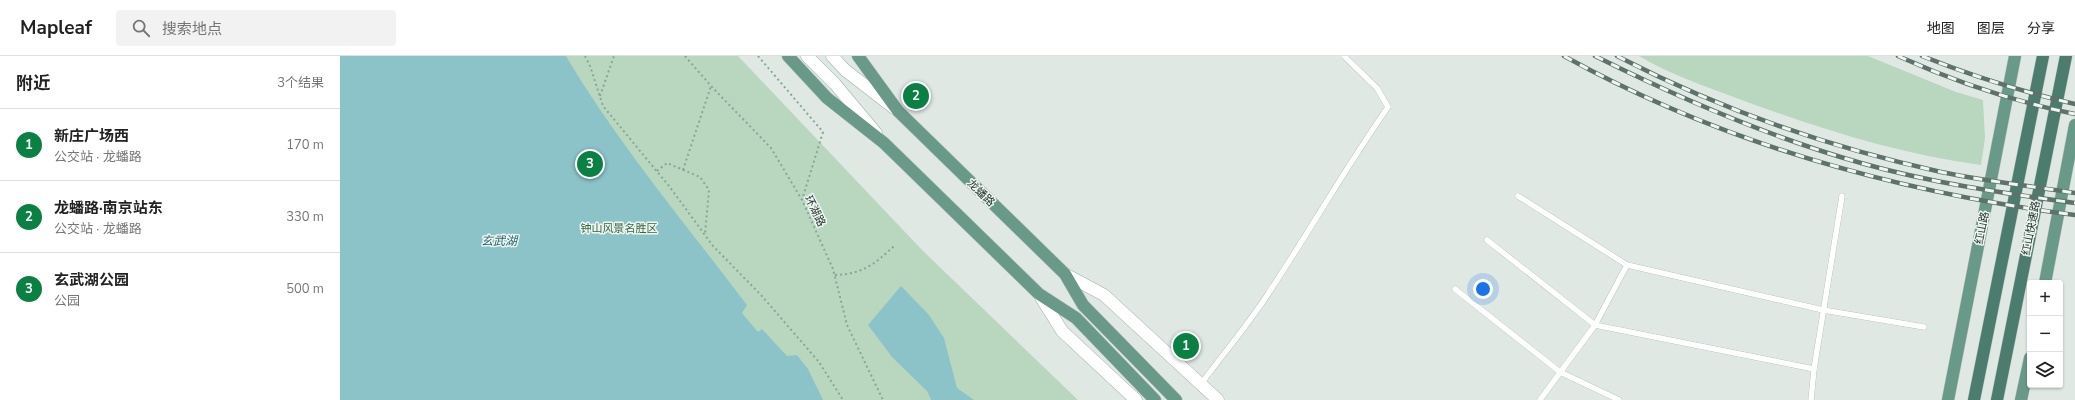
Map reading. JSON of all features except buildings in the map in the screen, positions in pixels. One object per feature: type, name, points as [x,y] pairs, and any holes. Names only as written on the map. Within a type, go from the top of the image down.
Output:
[{"type":"highway","name":"红山快速路","points":[[1974,400],[2043,56]]},
{"type":"highway","name":"红山快速路","points":[[1997,400],[2066,56]]},
{"type":"main road","points":[[788,56],[827,98],[884,143],[1039,294],[1076,318],[1155,400]]},
{"type":"main road","name":"龙蟠路","points":[[858,56],[898,111],[1065,274],[1082,305],[1176,400]]},
{"type":"main road","name":"红山路","points":[[1948,400],[2015,56]]},
{"type":"main road","points":[[2046,280],[2075,125]]},
{"type":"main road","points":[[2021,400],[2027,372]]},
{"type":"street","points":[[808,56],[835,84],[884,143]]},
{"type":"street","name":"龙蟠路","points":[[832,56],[845,70],[898,111]]},
{"type":"street","name":"龙蟠路","points":[[1065,274],[1104,295],[1218,400]]},
{"type":"street","points":[[1039,294],[1062,330],[1136,400]]},
{"type":"lane","points":[[1201,384],[1246,327],[1351,160],[1388,107],[1377,88],[1344,56]]},
{"type":"lane","points":[[1518,196],[1627,265],[1824,310],[1924,327]]},
{"type":"lane","points":[[1811,400],[1814,369],[1842,196]]},
{"type":"lane","points":[[1487,240],[1595,325],[1814,369]]},
{"type":"lane","points":[[1540,400],[1595,325],[1627,265]]},
{"type":"lane","points":[[1455,289],[1560,372],[1619,400]]},
{"type":"path","points":[[585,56],[590,66],[603,106],[657,171],[713,246],[761,295],[819,362],[843,400]]},
{"type":"path","points":[[600,97],[614,56]]},
{"type":"path","name":"环湖路","points":[[685,56],[711,86],[771,148],[802,200],[835,275],[847,325],[883,400]]},
{"type":"path","points":[[758,56],[823,132],[802,200]]},
{"type":"path","points":[[683,170],[711,86]]},
{"type":"path","points":[[657,171],[667,163],[700,177],[709,190],[705,235]]},
{"type":"path","points":[[835,275],[853,274],[876,264],[894,246]]},
{"type":"green space","name":"玄武湖","points":[[340,56],[738,56],[923,251],[1078,400],[340,400]]},
{"type":"green space","points":[[1639,56],[1868,56],[1956,92],[1983,100],[1985,138],[1981,165],[1919,154],[1828,130],[1701,85],[1663,69]]},
{"type":"water","name":"玄武湖","points":[[340,56],[566,56],[586,89],[630,152],[747,305],[742,313],[758,332],[762,329],[787,356],[797,355],[808,369],[823,400],[340,400]]},
{"type":"water","points":[[901,286],[929,315],[944,338],[957,388],[974,400],[931,400],[927,391],[892,357],[868,325]]},
{"type":"railway","points":[[1564,56],[1624,87],[1685,114],[1812,160],[1877,178],[1943,193],[2075,215]]},
{"type":"railway","points":[[1595,56],[1726,116],[1827,153],[1887,170],[1940,182],[2075,203]]},
{"type":"railway","points":[[1617,56],[1695,93],[1735,109],[1857,151],[1941,172],[2075,193]]},
{"type":"railway","points":[[1898,56],[1985,90],[2075,114]]},
{"type":"railway","points":[[1922,56],[1998,83],[2075,104]]},
{"type":"place","name":"龙蟠路·南京站东","points":[[916,96]]},
{"type":"place","name":"玄武湖公园","points":[[590,164]]},
{"type":"place","name":"新庄广场西","points":[[1186,346]]},
{"type":"park label","name":"钟山风景名胜区","points":[[619,228]]}]
